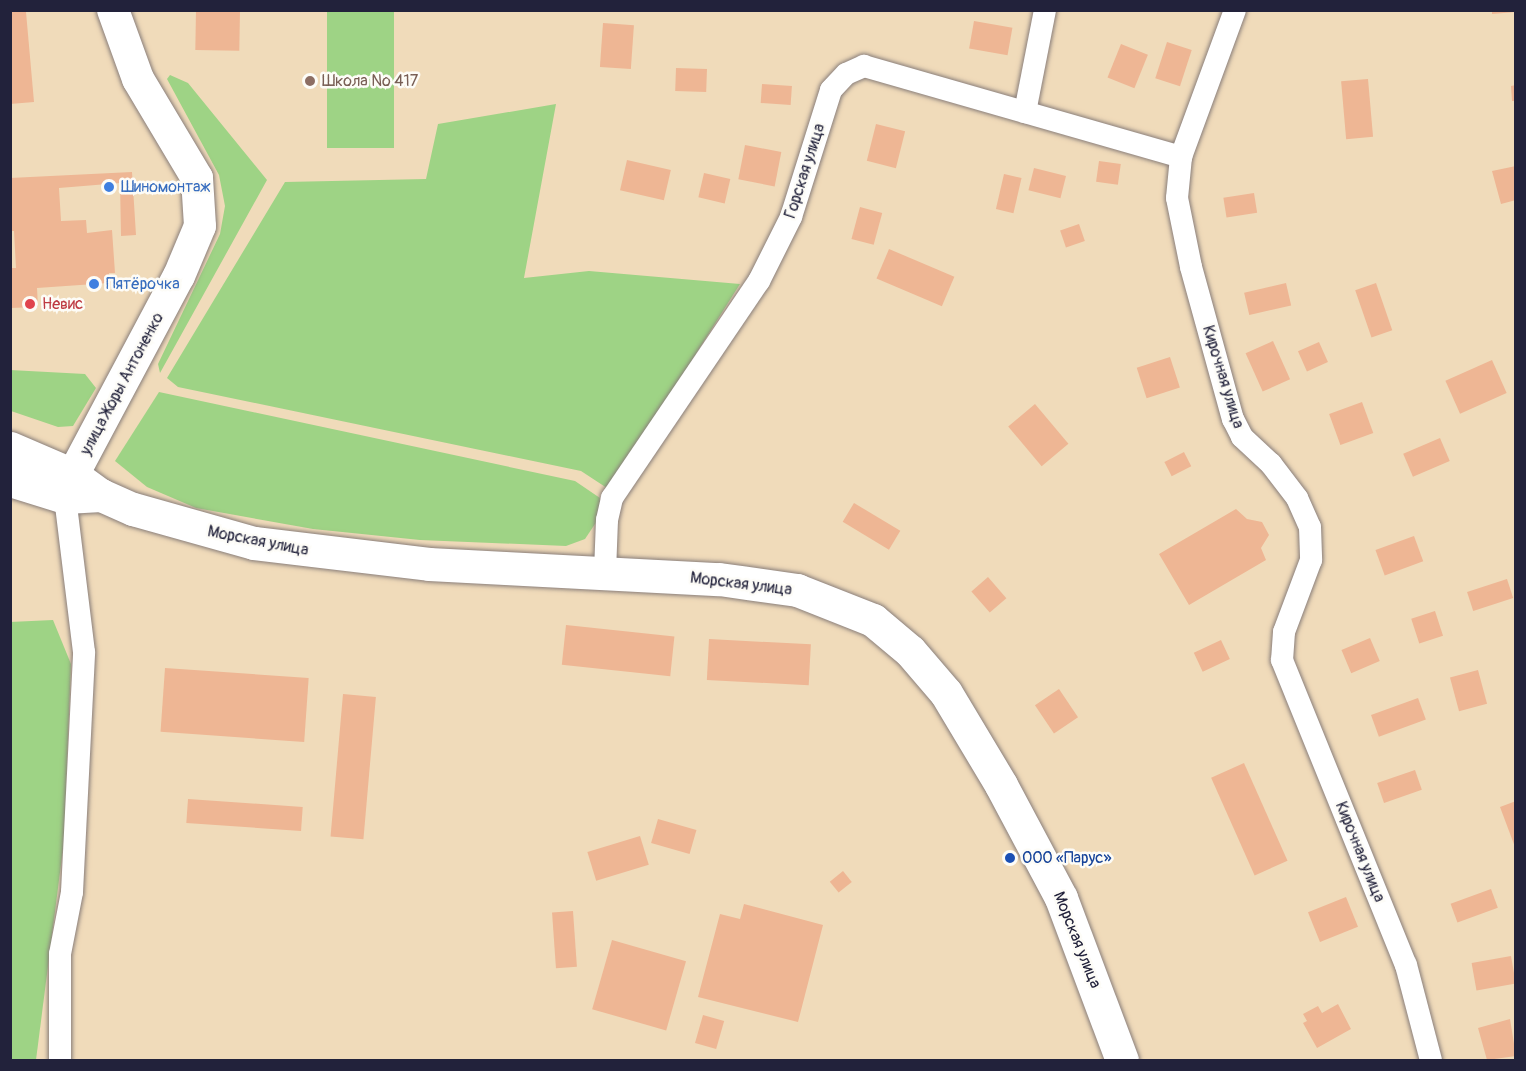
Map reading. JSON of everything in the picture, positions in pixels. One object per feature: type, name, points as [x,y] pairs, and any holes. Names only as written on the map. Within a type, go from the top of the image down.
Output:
[{"type":"main road","name":"улица Жоры Антоненко","points":[[69,486],[179,276],[200,226],[197,178],[138,79],[113,10]]},
{"type":"main road","name":"Морская улица","points":[[10,447],[69,486]]},
{"type":"main road","name":"Морская улица","points":[[10,480],[69,486],[183,525],[254,543],[321,553],[429,564],[719,579],[797,590],[858,612],[910,651],[946,693],[1061,897],[1122,1060]]},
{"type":"street","points":[[1025,112],[1045,10]]},
{"type":"street","name":"Кирочная улица","points":[[1235,10],[1181,157],[1177,198],[1191,267],[1233,419],[1242,437],[1271,464],[1297,498],[1310,527],[1311,560],[1284,632],[1282,660],[1406,965],[1431,1060]]},
{"type":"street","name":"Горская улица","points":[[605,572],[607,520],[612,498],[759,281],[791,217],[831,90],[846,74],[864,66],[1181,157]]},
{"type":"street","points":[[60,1060],[60,954],[72,892],[84,652],[69,486]]},
{"type":"green space","points":[[327,11],[394,11],[394,148],[327,148]]},
{"type":"green space","points":[[170,75],[188,83],[267,180],[160,373],[158,364],[220,234],[225,206],[219,175],[167,79]]},
{"type":"green space","points":[[556,104],[524,278],[589,271],[740,284],[610,490],[581,471],[178,387],[167,378],[285,182],[426,179],[438,124]]},
{"type":"green space","points":[[10,370],[85,374],[96,388],[73,426],[58,427],[11,411]]},
{"type":"green space","points":[[159,392],[575,481],[600,498],[599,518],[585,539],[566,546],[420,540],[313,529],[196,508],[147,487],[115,461]]},
{"type":"green space","points":[[53,620],[71,664],[64,841],[36,1060],[11,1060],[10,622]]},
{"type":"building","points":[[10,10],[26,12],[34,102],[10,104]]},
{"type":"building","points":[[196,10],[240,11],[239,51],[195,50]]},
{"type":"building","points":[[1492,10],[1516,10],[1516,12],[1492,14]]},
{"type":"building","points":[[974,21],[1012,28],[1008,55],[969,49]]},
{"type":"building","points":[[603,23],[634,25],[631,69],[600,67]]},
{"type":"building","points":[[1167,42],[1192,50],[1180,86],[1155,78]]},
{"type":"building","points":[[1121,44],[1148,55],[1134,88],[1108,77]]},
{"type":"building","points":[[676,68],[707,69],[706,92],[675,91]]},
{"type":"building","points":[[1368,79],[1373,137],[1346,139],[1341,81]]},
{"type":"building","points":[[762,84],[792,86],[791,105],[761,103]]},
{"type":"building","points":[[1516,85],[1516,101],[1512,101],[1511,86]]},
{"type":"building","points":[[876,124],[905,131],[896,168],[867,161]]},
{"type":"building","points":[[745,145],[781,152],[775,186],[738,179]]},
{"type":"building","points":[[627,160],[671,170],[664,200],[620,190]]},
{"type":"building","points":[[1099,161],[1121,164],[1118,185],[1096,182]]},
{"type":"building","points":[[1516,166],[1516,200],[1501,204],[1492,171]]},
{"type":"building","points":[[1034,168],[1066,176],[1060,198],[1028,190]]},
{"type":"building","points":[[132,172],[136,235],[121,236],[120,183],[59,188],[61,221],[86,220],[87,233],[112,230],[115,273],[109,273],[109,283],[37,288],[38,307],[10,308],[10,268],[16,268],[14,231],[10,231],[10,178]]},
{"type":"building","points":[[704,173],[730,179],[725,203],[698,197]]},
{"type":"building","points":[[1004,174],[1022,178],[1013,213],[996,209]]},
{"type":"building","points":[[1254,193],[1257,213],[1227,218],[1223,198]]},
{"type":"building","points":[[860,207],[882,213],[874,245],[851,239]]},
{"type":"building","points":[[1079,224],[1085,241],[1066,248],[1060,231]]},
{"type":"building","points":[[889,249],[954,277],[942,306],[876,278]]},
{"type":"building","points":[[1286,283],[1291,305],[1249,315],[1244,293]]},
{"type":"building","points":[[1376,283],[1392,330],[1371,337],[1355,290]]},
{"type":"building","points":[[1273,341],[1290,379],[1263,392],[1246,353]]},
{"type":"building","points":[[1319,342],[1328,362],[1307,371],[1298,351]]},
{"type":"building","points":[[1170,357],[1180,387],[1147,398],[1137,368]]},
{"type":"building","points":[[1492,360],[1507,393],[1460,414],[1445,381]]},
{"type":"building","points":[[1362,402],[1373,433],[1340,445],[1329,414]]},
{"type":"building","points":[[1035,404],[1068,444],[1042,466],[1008,426]]},
{"type":"building","points":[[1440,438],[1450,461],[1413,477],[1403,454]]},
{"type":"building","points":[[1184,452],[1191,466],[1172,476],[1164,462]]},
{"type":"building","points":[[854,503],[900,531],[889,550],[843,522]]},
{"type":"building","points":[[1236,509],[1247,519],[1262,522],[1269,535],[1261,548],[1266,560],[1189,605],[1159,554]]},
{"type":"building","points":[[1414,536],[1423,561],[1385,575],[1375,550]]},
{"type":"building","points":[[988,577],[1006,598],[990,613],[971,591]]},
{"type":"building","points":[[1507,579],[1513,598],[1473,611],[1467,592]]},
{"type":"building","points":[[1435,611],[1443,636],[1419,643],[1411,619]]},
{"type":"building","points":[[566,625],[674,636],[670,676],[562,665]]},
{"type":"building","points":[[1370,638],[1380,661],[1351,673],[1341,650]]},
{"type":"building","points":[[709,639],[811,644],[809,685],[707,680]]},
{"type":"building","points":[[1221,640],[1230,659],[1203,672],[1194,653]]},
{"type":"building","points":[[165,668],[309,678],[304,742],[161,732]]},
{"type":"building","points":[[1478,670],[1487,704],[1459,711],[1450,678]]},
{"type":"building","points":[[1059,689],[1078,717],[1054,733],[1035,705]]},
{"type":"building","points":[[343,694],[376,697],[363,839],[331,836]]},
{"type":"building","points":[[1418,698],[1426,720],[1379,737],[1371,715]]},
{"type":"building","points":[[1244,763],[1288,861],[1255,875],[1211,778]]},
{"type":"building","points":[[1415,770],[1422,790],[1384,803],[1377,783]]},
{"type":"building","points":[[188,799],[303,807],[301,831],[186,823]]},
{"type":"building","points":[[1516,801],[1516,847],[1515,847],[1500,807]]},
{"type":"building","points":[[658,819],[696,830],[690,854],[651,843]]},
{"type":"building","points":[[640,836],[649,865],[596,881],[587,852]]},
{"type":"building","points":[[843,871],[852,882],[839,893],[830,882]]},
{"type":"building","points":[[1491,889],[1498,908],[1457,923],[1451,904]]},
{"type":"building","points":[[1346,897],[1358,927],[1320,942],[1308,912]]},
{"type":"building","points":[[744,904],[823,925],[798,1022],[698,997],[720,914],[740,919]]},
{"type":"building","points":[[573,911],[577,967],[556,968],[552,912]]},
{"type":"building","points":[[612,940],[686,961],[666,1030],[592,1009]]},
{"type":"building","points":[[1511,956],[1516,984],[1476,991],[1472,963]]},
{"type":"building","points":[[1338,1004],[1351,1029],[1317,1048],[1303,1023],[1307,1021],[1303,1014],[1318,1006],[1322,1013]]},
{"type":"building","points":[[703,1015],[724,1021],[716,1049],[695,1043]]},
{"type":"building","points":[[1510,1019],[1516,1056],[1487,1060],[1478,1028]]},
{"type":"place","name":"Школа № 417","points":[[310,81]]},
{"type":"place","name":"Шиномонтаж","points":[[109,187]]},
{"type":"place","name":"Пятёрочка","points":[[94,284]]},
{"type":"place","name":"Невис","points":[[30,304]]},
{"type":"place","name":"ООО «Парус»","points":[[1010,858]]}]
